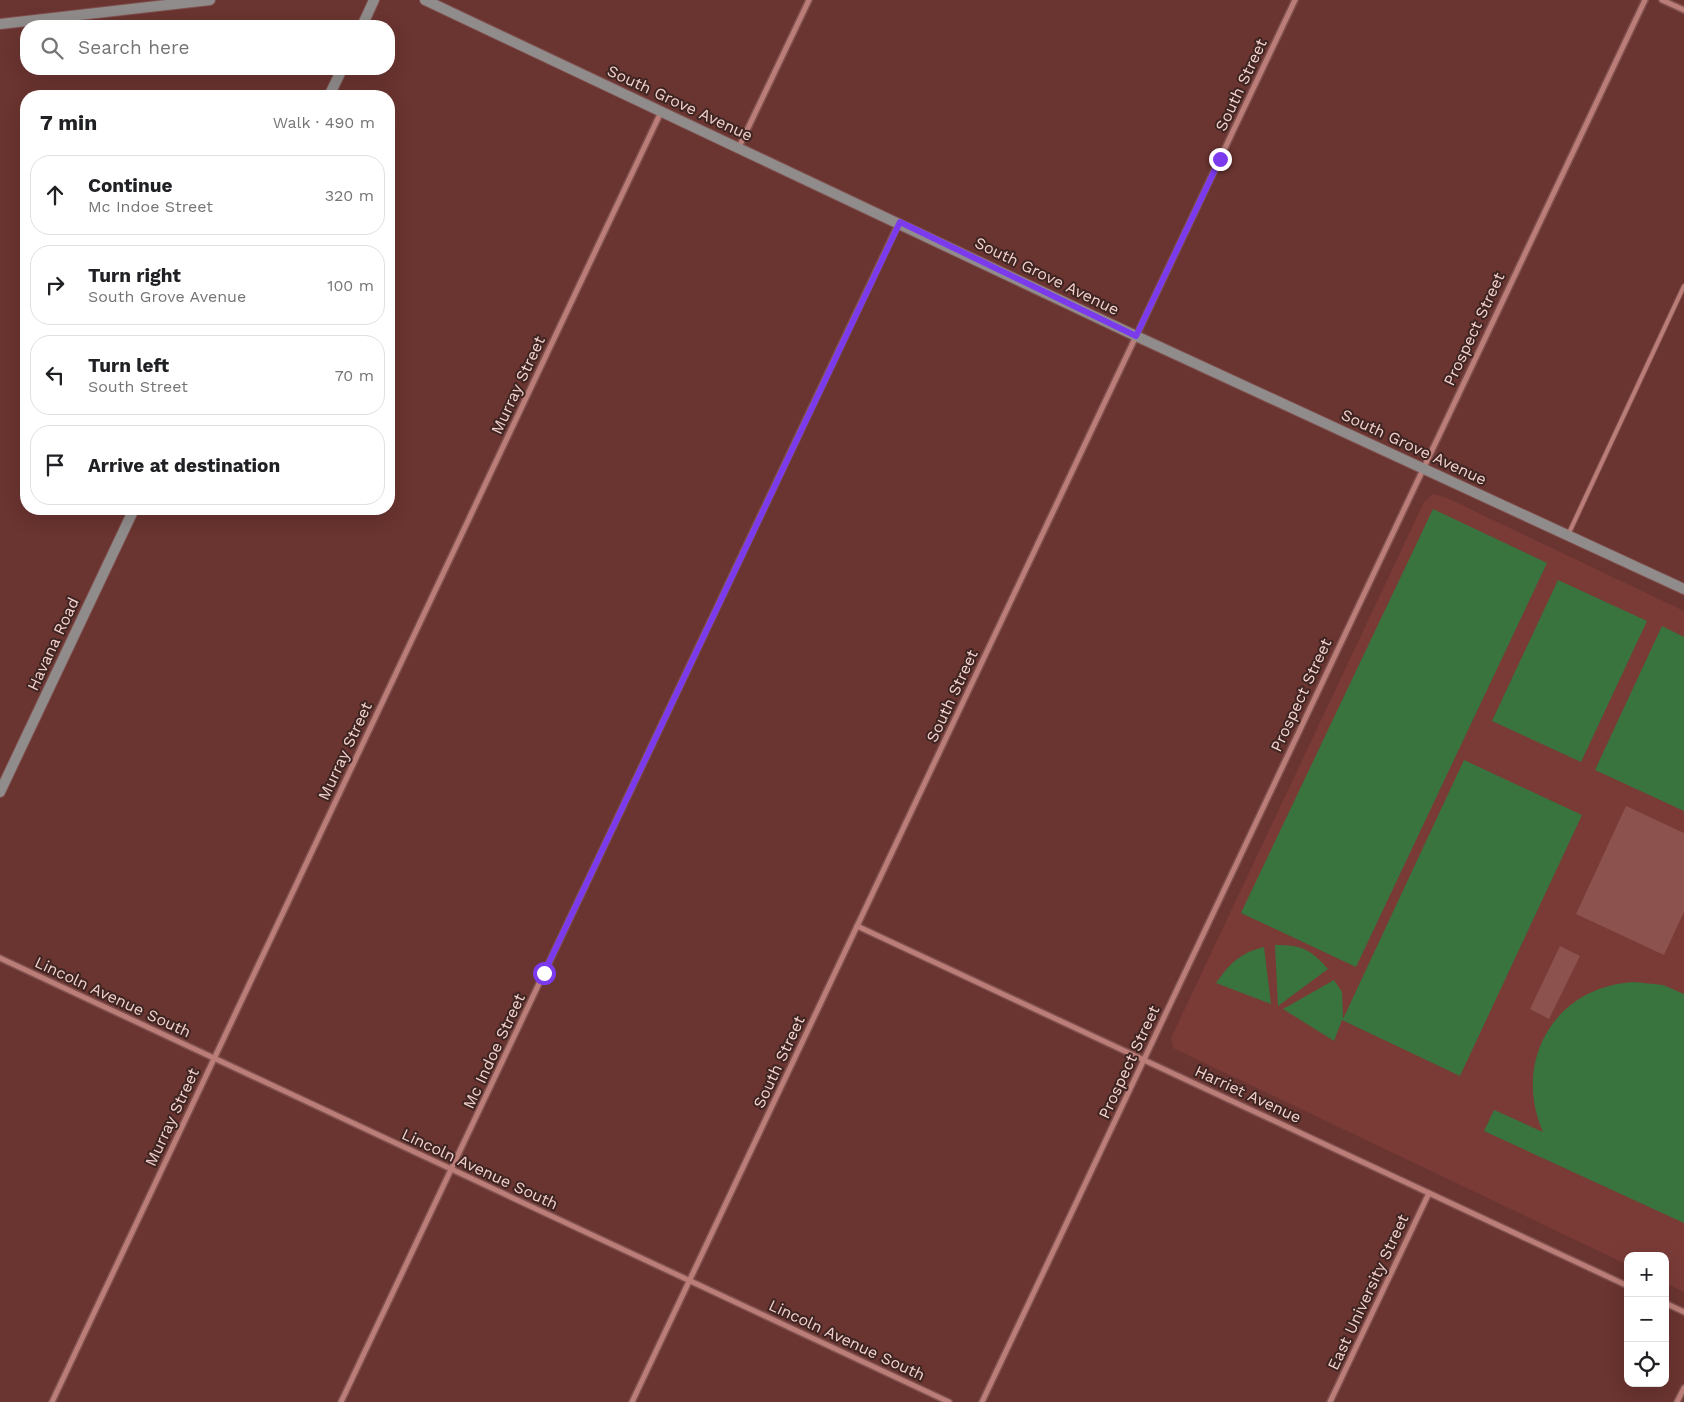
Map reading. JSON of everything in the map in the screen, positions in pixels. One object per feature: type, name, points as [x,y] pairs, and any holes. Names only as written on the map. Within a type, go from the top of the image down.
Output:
[{"type":"street","points":[[35,20],[210,0]]},
{"type":"street","points":[[365,20],[374,0]]},
{"type":"street","name":"South Grove Avenue","points":[[425,0],[900,222],[1136,336],[1684,589]]},
{"type":"street","points":[[739,147],[809,0]]},
{"type":"street","name":"South Street","points":[[632,1402],[1295,0]]},
{"type":"street","name":"Prospect Street","points":[[982,1402],[1645,0]]},
{"type":"street","points":[[1662,0],[1684,10]]},
{"type":"street","points":[[0,24],[20,22]]},
{"type":"street","points":[[332,90],[339,75]]},
{"type":"street","name":"Murray Street","points":[[52,1402],[661,111]]},
{"type":"street","name":"Mc Indoe Street","points":[[341,1402],[900,222]]},
{"type":"street","name":"Havana Road","points":[[0,792],[131,515]]},
{"type":"street","name":"Harriet Avenue","points":[[857,926],[1624,1284]]},
{"type":"street","name":"Lincoln Avenue South","points":[[0,958],[949,1402]]},
{"type":"street","name":"East University Street","points":[[1330,1402],[1428,1192]]},
{"type":"street","points":[[1669,1305],[1684,1312]]},
{"type":"street","points":[[1678,1402],[1684,1388]]},
{"type":"lane","points":[[1568,535],[1684,286]]},
{"type":"shaded area","points":[[1433,494],[1447,498],[1684,611],[1684,1292],[1669,1285],[1669,1252],[1624,1252],[1624,1263],[1173,1048],[1171,1038],[1424,502]]},
{"type":"green space","points":[[1433,509],[1547,563],[1356,967],[1241,913]]},
{"type":"green space","points":[[1558,580],[1647,621],[1581,762],[1492,721]]},
{"type":"green space","points":[[1662,626],[1684,637],[1684,811],[1595,770]]},
{"type":"green space","points":[[1464,760],[1582,815],[1460,1076],[1342,1020],[1334,1041],[1283,1009],[1334,980],[1342,992],[1343,1019]]},
{"type":"green space","points":[[1275,945],[1299,947],[1316,957],[1328,969],[1278,1006]]},
{"type":"green space","points":[[1264,947],[1271,1004],[1216,983],[1236,960],[1248,952]]},
{"type":"green space","points":[[1634,982],[1663,985],[1684,994],[1684,1223],[1484,1131],[1494,1110],[1543,1132],[1535,1105],[1533,1079],[1537,1054],[1547,1032],[1562,1012],[1582,997],[1606,987]]},
{"type":"building","points":[[1626,806],[1684,833],[1684,912],[1664,955],[1576,914]]},
{"type":"building","points":[[1560,946],[1580,956],[1549,1019],[1530,1009]]},
{"type":"route","points":[[544,973],[900,222],[1136,336],[1220,159]]}]
